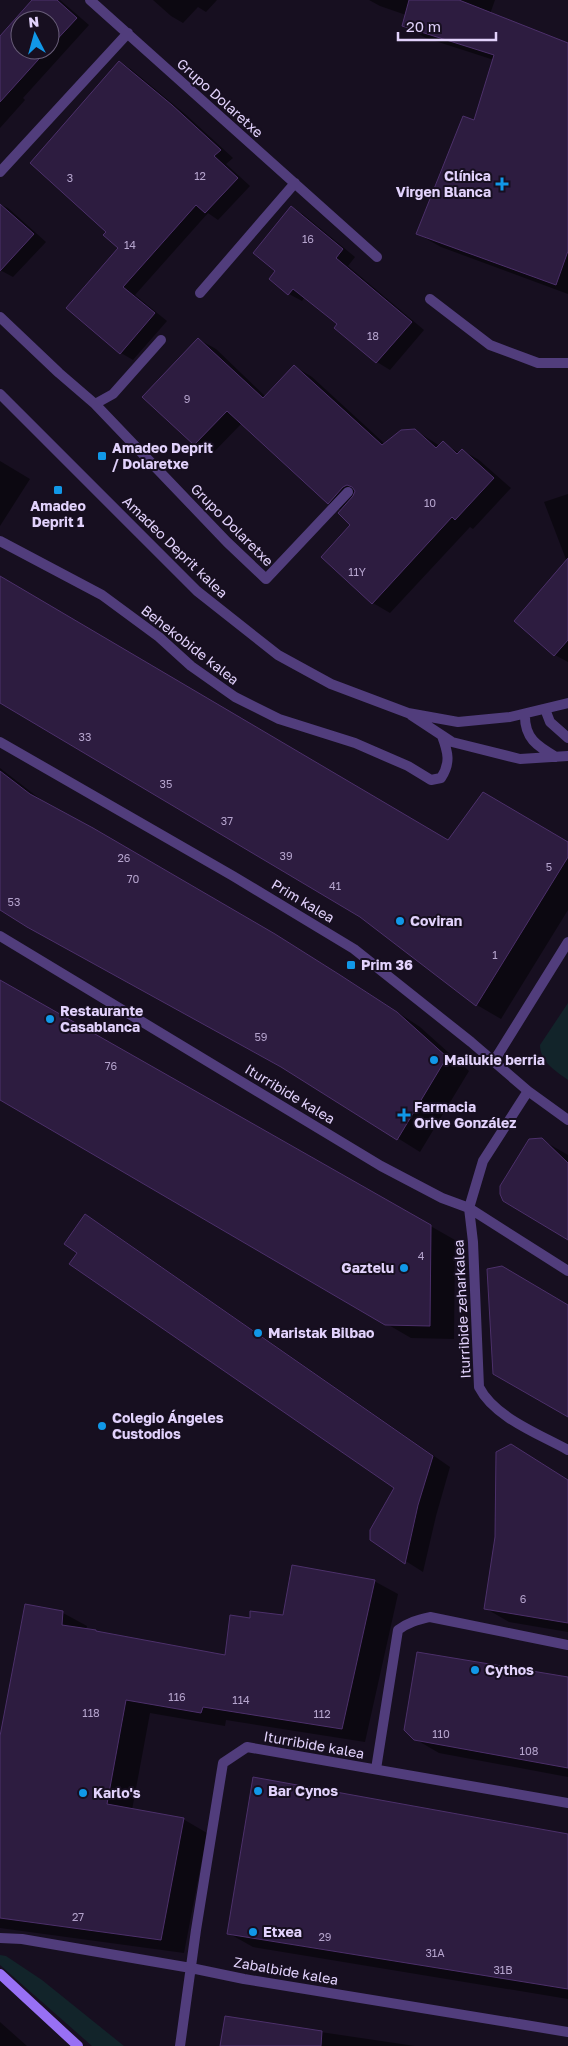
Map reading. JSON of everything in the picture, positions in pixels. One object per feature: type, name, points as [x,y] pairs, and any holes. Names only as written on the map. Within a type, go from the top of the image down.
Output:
[{"type":"street","name":"Grupo Dolaretxe","points":[[90,0],[377,258]]},
{"type":"street","points":[[0,172],[128,33]]},
{"type":"street","points":[[200,293],[294,183]]},
{"type":"street","points":[[430,299],[490,345],[538,363],[568,363]]},
{"type":"street","name":"Grupo Dolaretxe","points":[[0,318],[95,404],[227,542],[266,579],[348,492]]},
{"type":"street","points":[[95,404],[113,394],[161,340]]},
{"type":"street","name":"Amadeo Deprit kalea","points":[[0,394],[197,591],[278,655],[331,684],[408,713]]},
{"type":"street","name":"Behekobide kalea","points":[[0,541],[102,595],[159,636],[191,666],[228,692],[279,719],[355,743],[408,766],[431,780],[441,778],[448,768],[448,752],[442,736]]},
{"type":"street","points":[[408,713],[458,722],[510,717],[568,703]]},
{"type":"street","points":[[545,709],[550,722],[568,738]]},
{"type":"street","points":[[408,713],[452,742],[520,759],[568,756]]},
{"type":"street","points":[[525,714],[524,725],[530,737],[540,748],[556,757]]},
{"type":"street","name":"Prim kalea","points":[[0,742],[332,934],[378,966],[528,1091],[568,1120]]},
{"type":"street","name":"Iturribide kalea","points":[[0,936],[381,1166],[442,1198],[469,1208],[568,1271]]},
{"type":"street","points":[[494,1061],[568,942]]},
{"type":"street","points":[[469,1208],[483,1161],[528,1091]]},
{"type":"street","name":"Iturribide zeharkalea","points":[[469,1208],[473,1242],[479,1387],[484,1397],[502,1414],[568,1450]]},
{"type":"street","points":[[376,1769],[398,1630],[405,1625],[414,1620],[430,1617],[568,1644]]},
{"type":"street","name":"Iturribide kalea","points":[[180,2046],[223,1763],[247,1747],[568,1803]]},
{"type":"street","name":"Zabalbide kalea","points":[[0,1938],[22,1939],[244,1979],[568,2032]]},
{"type":"street","points":[[0,1974],[78,2046]]},
{"type":"shaded area","points":[[568,1003],[568,1080],[546,1061],[540,1045]]},
{"type":"shaded area","points":[[0,1955],[6,1956],[42,1980],[124,2046],[92,2046],[0,1965]]},
{"type":"building","points":[[32,0],[57,0],[77,18],[60,36],[60,10],[23,10]]},
{"type":"building","name":"Clínica Virgen Blanca","points":[[409,0],[459,0],[568,43],[568,251],[556,285],[416,234],[463,116],[474,120],[494,55],[402,26]]},
{"type":"building","points":[[10,25],[10,60],[38,60],[0,102],[0,36]]},
{"type":"building","points":[[119,61],[172,105],[221,150],[214,156],[238,178],[205,213],[196,205],[123,287],[155,313],[120,354],[66,308],[118,248],[103,235],[106,232],[30,163]]},
{"type":"building","points":[[0,204],[34,234],[0,271]]},
{"type":"building","points":[[291,206],[343,249],[336,258],[412,322],[376,363],[334,328],[337,324],[293,289],[288,295],[269,279],[275,271],[253,253]]},
{"type":"building","points":[[198,338],[263,398],[294,365],[382,445],[401,430],[415,429],[436,448],[443,441],[457,454],[462,449],[494,478],[455,520],[452,517],[372,604],[321,557],[350,525],[338,513],[353,496],[355,491],[352,487],[347,485],[343,487],[328,504],[227,411],[194,445],[142,397]]},
{"type":"building","points":[[568,558],[568,640],[554,656],[514,621]]},
{"type":"building","points":[[0,576],[448,840],[483,792],[568,842],[568,857],[476,1006],[360,917],[0,703]]},
{"type":"building","points":[[0,771],[30,794],[93,828],[275,934],[340,975],[397,1012],[447,1057],[397,1140],[281,1067],[27,927],[0,910]]},
{"type":"building","points":[[0,980],[431,1225],[430,1326],[385,1325],[0,1100]]},
{"type":"building","points":[[542,1138],[568,1163],[568,1240],[503,1201],[500,1194],[500,1186],[529,1139]]},
{"type":"building","points":[[85,1214],[433,1456],[418,1505],[405,1564],[370,1540],[370,1530],[394,1488],[69,1264],[77,1253],[64,1244]]},
{"type":"building","points":[[502,1266],[568,1305],[568,1417],[493,1374],[487,1269]]},
{"type":"building","points":[[511,1444],[568,1480],[568,1623],[484,1609],[495,1537],[496,1452]]},
{"type":"building","points":[[292,1565],[375,1580],[342,1729],[203,1707],[201,1713],[126,1700],[107,1804],[184,1818],[161,1940],[0,1918],[0,1736],[25,1604],[63,1611],[62,1625],[225,1655],[230,1615],[250,1618],[250,1611],[283,1615]]},
{"type":"building","points":[[417,1652],[568,1677],[568,1768],[414,1740],[404,1730]]},
{"type":"building","points":[[253,1777],[568,1834],[568,1989],[227,1934]]},
{"type":"building","points":[[225,2016],[322,2031],[321,2046],[220,2046]]},
{"type":"place","name":"Clínica Virgen Blanca","points":[[502,184]]},
{"type":"place","name":"Amadeo Deprit / Dolaretxe","points":[[102,456]]},
{"type":"place","name":"Amadeo Deprit 1","points":[[58,490]]},
{"type":"place","name":"Coviran","points":[[400,921]]},
{"type":"place","name":"Prim 36","points":[[351,965]]},
{"type":"place","name":"Restaurante Casablanca","points":[[50,1019]]},
{"type":"place","name":"Mailukie berria","points":[[434,1060]]},
{"type":"place","name":"Farmacia Orive González","points":[[404,1115]]},
{"type":"place","name":"Gaztelu","points":[[404,1268]]},
{"type":"place","name":"Maristak Bilbao","points":[[258,1333]]},
{"type":"place","name":"Colegio Ángeles Custodios","points":[[102,1426]]},
{"type":"place","name":"Cythos","points":[[475,1670]]},
{"type":"place","name":"Bar Cynos","points":[[258,1791]]},
{"type":"place","name":"Karlo's","points":[[83,1793]]},
{"type":"place","name":"Etxea","points":[[253,1932]]}]
